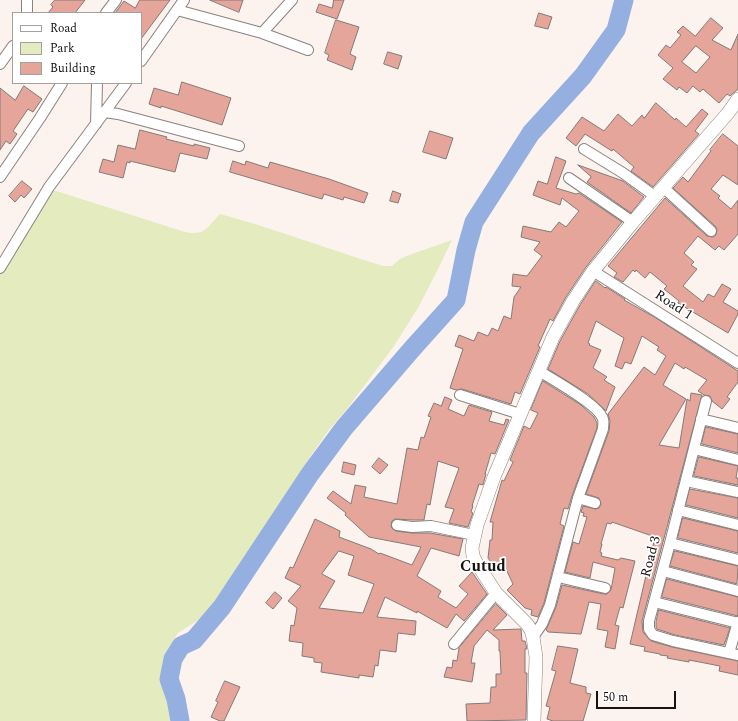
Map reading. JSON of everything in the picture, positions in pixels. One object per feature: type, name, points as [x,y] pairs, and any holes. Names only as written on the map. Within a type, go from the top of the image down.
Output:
[{"type":"street","points":[[27,0],[28,12]]},
{"type":"street","points":[[107,12],[116,0]]},
{"type":"street","points":[[142,60],[184,0]]},
{"type":"street","points":[[262,34],[292,0]]},
{"type":"street","points":[[177,10],[262,34],[308,50]]},
{"type":"street","points":[[0,64],[12,47]]},
{"type":"street","points":[[0,177],[61,84]]},
{"type":"street","points":[[96,124],[97,84]]},
{"type":"street","points":[[0,268],[49,187],[125,84]]},
{"type":"street","points":[[534,721],[536,657],[534,637],[527,624],[496,593],[473,556],[474,535],[494,477],[563,317],[593,271],[633,222],[728,113],[738,99]]},
{"type":"street","points":[[104,112],[118,114],[238,146]]},
{"type":"street","points":[[584,149],[660,192],[711,232]]},
{"type":"street","points":[[569,178],[633,222]]},
{"type":"street","name":"Road 1","points":[[593,271],[738,364]]},
{"type":"street","points":[[534,637],[546,616],[550,605],[578,498],[603,429],[603,420],[601,415],[588,402],[539,371]]},
{"type":"street","points":[[460,395],[520,414]]},
{"type":"street","name":"Road 3","points":[[706,401],[648,626],[653,635],[673,641],[734,654]]},
{"type":"street","points":[[701,419],[738,428]]},
{"type":"street","points":[[694,450],[738,460]]},
{"type":"street","points":[[686,481],[738,492]]},
{"type":"street","points":[[578,498],[595,503]]},
{"type":"street","points":[[678,510],[738,526]]},
{"type":"street","points":[[397,525],[412,527],[432,526],[474,535]]},
{"type":"street","points":[[670,543],[738,560]]},
{"type":"street","points":[[663,571],[738,591]]},
{"type":"street","points":[[558,577],[604,588]]},
{"type":"street","points":[[454,644],[496,593]]},
{"type":"street","points":[[654,602],[738,623],[734,654]]},
{"type":"green space","points":[[50,189],[185,232],[198,233],[206,229],[220,214],[383,266],[392,266],[400,259],[409,255],[452,240],[418,308],[394,346],[347,409],[328,431],[308,460],[225,596],[211,612],[178,633],[170,645],[163,660],[163,683],[170,707],[170,721],[0,721],[0,264]]},
{"type":"building","points":[[55,0],[85,0],[76,12],[49,12],[53,7],[51,5]]},
{"type":"building","points":[[140,0],[170,0],[142,38],[142,12],[116,12],[124,1],[135,8]]},
{"type":"building","points":[[210,0],[243,0],[239,12]]},
{"type":"building","points":[[334,0],[344,0],[337,19],[316,12],[319,4],[332,8]]},
{"type":"building","points":[[539,13],[552,17],[548,29],[535,26]]},
{"type":"building","points":[[711,18],[723,28],[712,40],[731,50],[738,34],[738,89],[730,96],[727,94],[719,103],[703,89],[700,92],[693,86],[687,93],[679,87],[677,90],[663,79],[673,68],[658,55],[666,45],[670,48],[681,35],[677,32],[683,26],[695,36]],"holes":[[[696,46],[710,57],[696,73],[682,62]]]},
{"type":"building","points":[[336,20],[359,27],[350,54],[356,57],[352,70],[327,60],[329,55],[325,53]]},
{"type":"building","points":[[388,52],[402,56],[398,69],[384,64]]},
{"type":"building","points":[[182,82],[231,98],[222,125],[161,106],[161,108],[149,104],[154,88],[178,95]]},
{"type":"building","points":[[24,86],[42,99],[33,112],[28,109],[13,131],[17,134],[10,144],[6,141],[0,150],[0,88],[15,100]]},
{"type":"building","points":[[656,103],[675,120],[676,118],[686,127],[702,109],[708,114],[695,131],[699,134],[653,187],[631,171],[634,167],[613,149],[612,151],[585,134],[576,146],[566,138],[582,117],[604,131],[618,114],[632,126],[642,115],[644,118]]},
{"type":"building","points":[[140,130],[167,137],[166,139],[194,146],[194,144],[210,148],[207,159],[180,153],[175,172],[130,161],[130,163],[127,162],[123,178],[99,172],[103,159],[114,162],[118,145],[135,149]]},
{"type":"building","points":[[430,131],[453,138],[446,159],[423,152]]},
{"type":"building","points":[[723,134],[738,146],[738,185],[723,175],[711,189],[720,196],[718,198],[731,209],[738,200],[738,234],[724,250],[719,246],[715,250],[698,236],[684,253],[694,262],[691,265],[697,269],[683,286],[703,302],[708,294],[714,297],[722,284],[731,289],[723,302],[738,311],[738,314],[728,333],[678,303],[679,301],[664,289],[667,286],[650,272],[645,278],[636,270],[635,272],[633,270],[623,282],[614,277],[617,273],[608,266],[665,198],[707,236],[713,237],[716,235],[717,229],[715,226],[673,188],[683,177],[688,182]]},
{"type":"building","points":[[556,157],[566,161],[556,188],[576,194],[579,193],[622,222],[586,267],[566,297],[553,321],[550,319],[520,394],[515,392],[511,404],[462,389],[456,390],[450,388],[463,349],[455,346],[459,335],[474,341],[478,332],[488,336],[492,328],[498,331],[504,316],[511,319],[514,297],[521,287],[512,286],[513,274],[527,276],[542,256],[534,250],[540,242],[521,237],[523,226],[551,232],[559,222],[566,227],[579,211],[562,198],[560,205],[533,195],[538,181],[547,184]]},
{"type":"building","points":[[233,161],[245,165],[246,161],[268,168],[270,162],[329,179],[368,193],[364,203],[344,197],[343,200],[324,194],[322,199],[230,172]]},
{"type":"building","points":[[578,165],[623,181],[644,197],[631,213],[587,182],[591,177]]},
{"type":"building","points":[[22,181],[32,189],[24,198],[21,195],[15,202],[9,196]]},
{"type":"building","points":[[393,191],[401,194],[398,203],[390,201]]},
{"type":"building","points":[[596,281],[738,371],[738,382],[727,397],[730,399],[722,409],[712,401],[710,396],[704,395],[698,391],[707,380],[685,367],[684,369],[675,363],[663,385],[686,399],[659,445],[679,448],[687,399],[690,401],[691,393],[702,395],[642,621],[643,632],[651,641],[738,661],[738,675],[719,671],[720,666],[689,660],[689,662],[667,658],[668,656],[644,651],[645,647],[630,644],[655,537],[612,522],[611,524],[607,523],[601,544],[601,556],[618,560],[621,558],[635,561],[623,608],[620,607],[615,625],[619,626],[615,649],[605,647],[608,631],[597,629],[601,604],[589,602],[581,634],[548,632],[546,630],[556,607],[562,585],[604,594],[607,594],[611,590],[615,568],[593,562],[590,578],[565,572],[573,542],[579,544],[587,517],[583,516],[584,513],[581,512],[583,506],[596,509],[599,508],[601,504],[599,498],[586,494],[609,431],[610,421],[608,414],[644,367],[655,375],[666,356],[657,350],[659,347],[642,336],[631,364],[625,362],[622,369],[615,366],[624,338],[596,321],[588,343],[590,344],[589,345],[601,350],[593,368],[607,377],[604,380],[615,387],[606,411],[588,394],[548,369],[560,341],[580,305]]},
{"type":"building","points":[[543,381],[581,405],[594,417],[597,423],[597,428],[568,509],[564,508],[560,524],[564,526],[544,603],[538,617],[531,615],[532,610],[525,608],[507,590],[513,584],[505,567],[498,572],[488,558],[490,540],[492,540],[493,522],[490,522],[502,480],[504,481],[513,462],[510,460],[524,426],[530,429],[538,413],[531,410]]},
{"type":"building","points":[[445,397],[452,400],[448,409],[464,416],[469,405],[492,412],[489,421],[504,425],[506,419],[509,420],[495,454],[491,453],[483,485],[479,484],[472,506],[471,512],[473,513],[468,527],[449,523],[454,509],[445,507],[459,468],[438,461],[430,505],[427,504],[424,520],[395,519],[392,521],[391,527],[396,531],[430,533],[463,539],[459,556],[431,548],[417,576],[441,591],[438,597],[456,608],[468,594],[459,586],[472,572],[487,594],[464,621],[456,614],[447,628],[417,611],[417,613],[385,597],[377,617],[416,621],[415,635],[398,633],[396,652],[380,650],[378,666],[375,665],[373,677],[359,675],[359,678],[321,672],[322,663],[314,662],[314,658],[302,656],[303,643],[289,641],[291,625],[294,626],[297,608],[288,601],[301,586],[285,578],[290,567],[293,568],[315,519],[340,531],[339,537],[371,549],[379,554],[380,553],[412,565],[421,547],[369,537],[345,515],[346,513],[327,498],[333,491],[351,504],[355,485],[366,487],[364,497],[397,504],[407,448],[418,450],[421,437],[424,438],[431,417],[428,416],[434,403],[441,406]],"holes":[[[339,551],[354,556],[348,575],[374,584],[363,613],[319,608],[335,581],[322,574]]]},
{"type":"building","points":[[706,427],[738,434],[738,453],[702,444]]},
{"type":"building","points":[[699,457],[738,466],[736,478],[738,478],[738,485],[694,476]]},
{"type":"building","points":[[379,458],[388,465],[380,474],[372,467]]},
{"type":"building","points":[[344,462],[356,465],[354,475],[342,472]]},
{"type":"building","points":[[690,489],[738,498],[738,518],[686,505]]},
{"type":"building","points":[[683,518],[738,531],[738,553],[678,538]]},
{"type":"building","points":[[675,551],[738,566],[737,584],[670,566]]},
{"type":"building","points":[[667,579],[738,597],[738,616],[662,597]]},
{"type":"building","points":[[275,592],[282,598],[273,609],[266,603]]},
{"type":"building","points":[[496,604],[507,615],[493,630],[521,629],[522,641],[525,641],[527,649],[525,649],[525,673],[527,673],[526,720],[467,721],[466,704],[490,703],[491,687],[496,687],[496,674],[501,674],[499,640],[487,630],[474,646],[471,663],[475,663],[472,682],[444,677],[447,667],[452,668],[453,660],[457,661],[459,648]]},
{"type":"building","points":[[659,610],[730,628],[724,645],[675,635],[657,629],[656,622]]},
{"type":"building","points":[[558,646],[578,649],[570,683],[586,687],[586,693],[591,694],[583,721],[553,721],[547,719],[550,707],[546,706],[556,671],[552,670]]},
{"type":"building","points":[[225,681],[240,687],[224,721],[220,721],[211,717]]},
{"type":"waterway","points":[[180,721],[176,699],[169,679],[173,659],[181,646],[194,640],[222,607],[310,474],[344,428],[456,300],[466,250],[474,222],[531,133],[583,76],[616,30],[624,0]]},
{"type":"district","name":"Cutud","points":[[483,568]]}]
